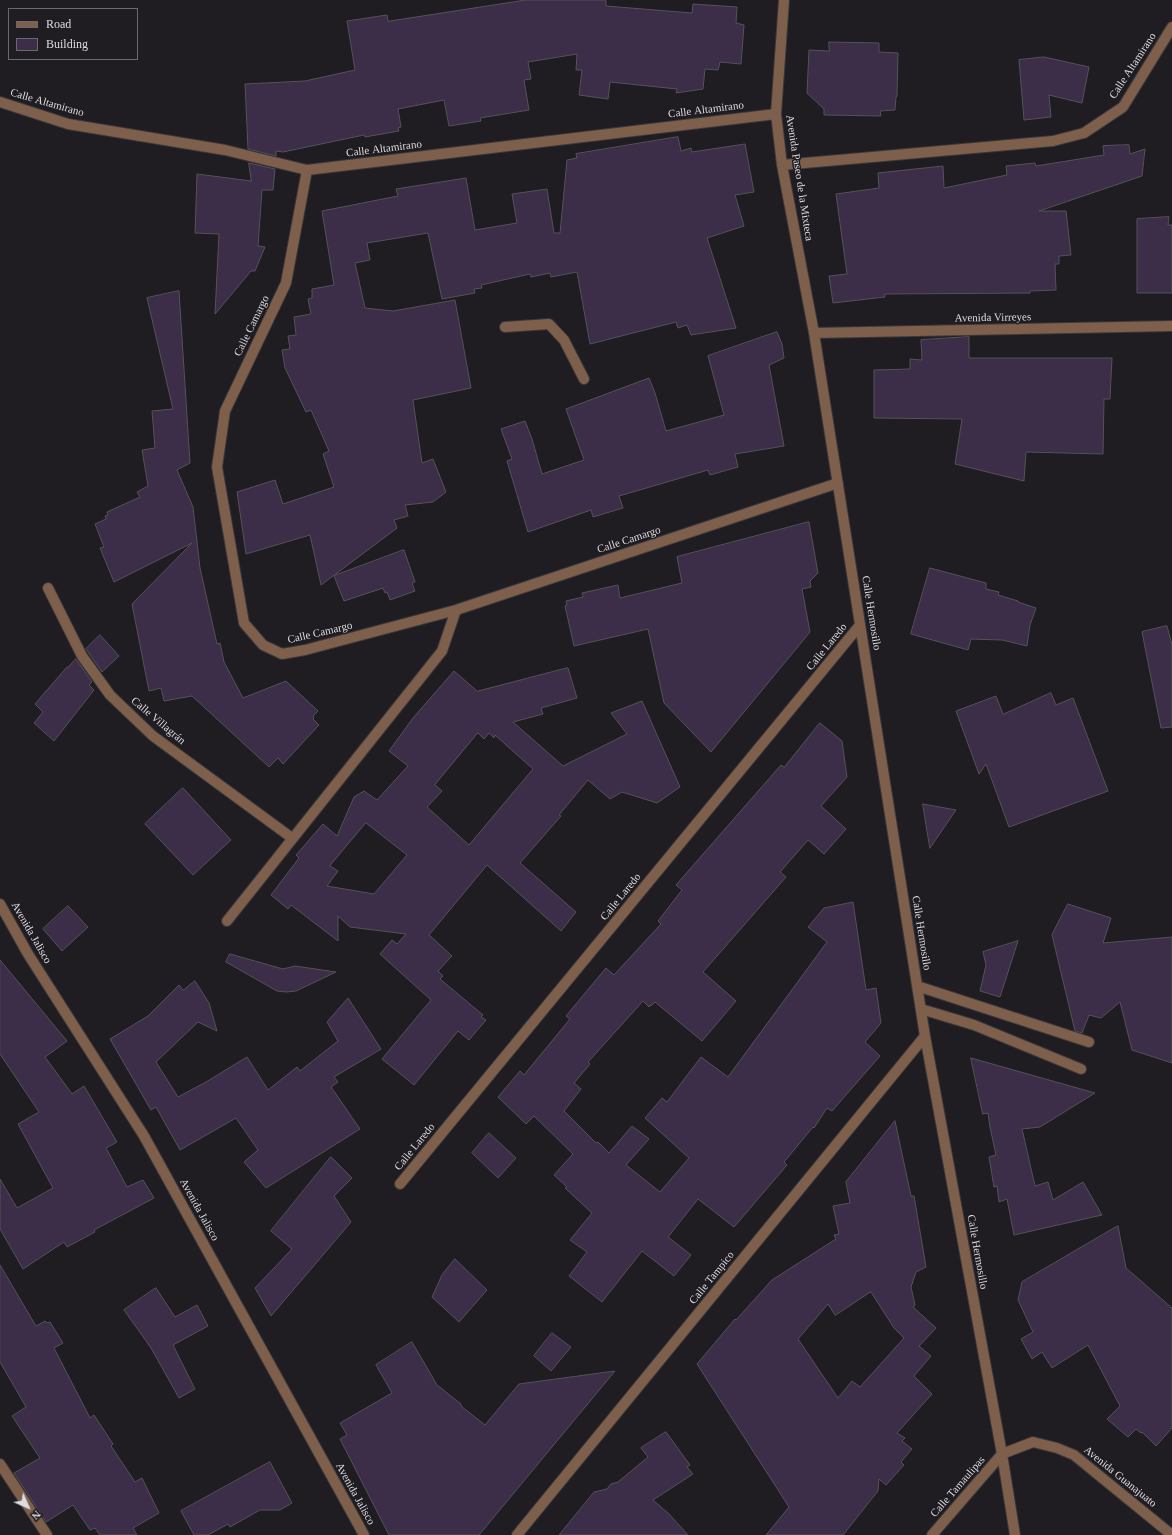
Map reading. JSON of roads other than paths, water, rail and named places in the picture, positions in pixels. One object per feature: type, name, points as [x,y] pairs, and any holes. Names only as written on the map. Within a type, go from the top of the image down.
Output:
[{"type":"street","name":"Avenida Paseo de la Mixteca","points":[[784,0],[776,114],[782,165],[814,333]]},
{"type":"street","name":"Calle Altamirano","points":[[782,165],[1053,141],[1084,133],[1123,107],[1172,27]]},
{"type":"street","name":"Calle Altamirano","points":[[0,102],[68,124],[225,150],[307,170],[776,114]]},
{"type":"street","name":"Calle Camargo","points":[[307,170],[286,283],[225,412],[217,468],[244,623],[263,645],[282,654],[305,650],[456,610],[838,483]]},
{"type":"street","points":[[505,327],[549,324],[564,340],[584,379]]},
{"type":"street","name":"Avenida Virreyes","points":[[814,333],[1172,326]]},
{"type":"street","name":"Calle Hermosillo","points":[[814,333],[925,1036],[1002,1454],[1015,1535]]},
{"type":"street","name":"Calle Villagrán","points":[[48,588],[82,656],[110,696],[153,736],[292,838]]},
{"type":"street","points":[[227,921],[442,651],[456,610]]},
{"type":"street","name":"Calle Laredo","points":[[400,1184],[860,625]]},
{"type":"street","name":"Avenida Jalisco","points":[[0,904],[28,954],[144,1136],[364,1535]]},
{"type":"street","points":[[917,986],[1089,1042]]},
{"type":"street","points":[[921,1009],[974,1025],[1082,1070]]},
{"type":"street","name":"Calle Tampico","points":[[517,1535],[925,1036]]},
{"type":"street","name":"Avenida Guanajuato","points":[[1002,1454],[1033,1442],[1057,1448],[1074,1455],[1172,1535]]},
{"type":"street","name":"Calle Tamaulipas","points":[[932,1535],[1002,1454]]},
{"type":"street","points":[[0,1464],[47,1535]]}]
